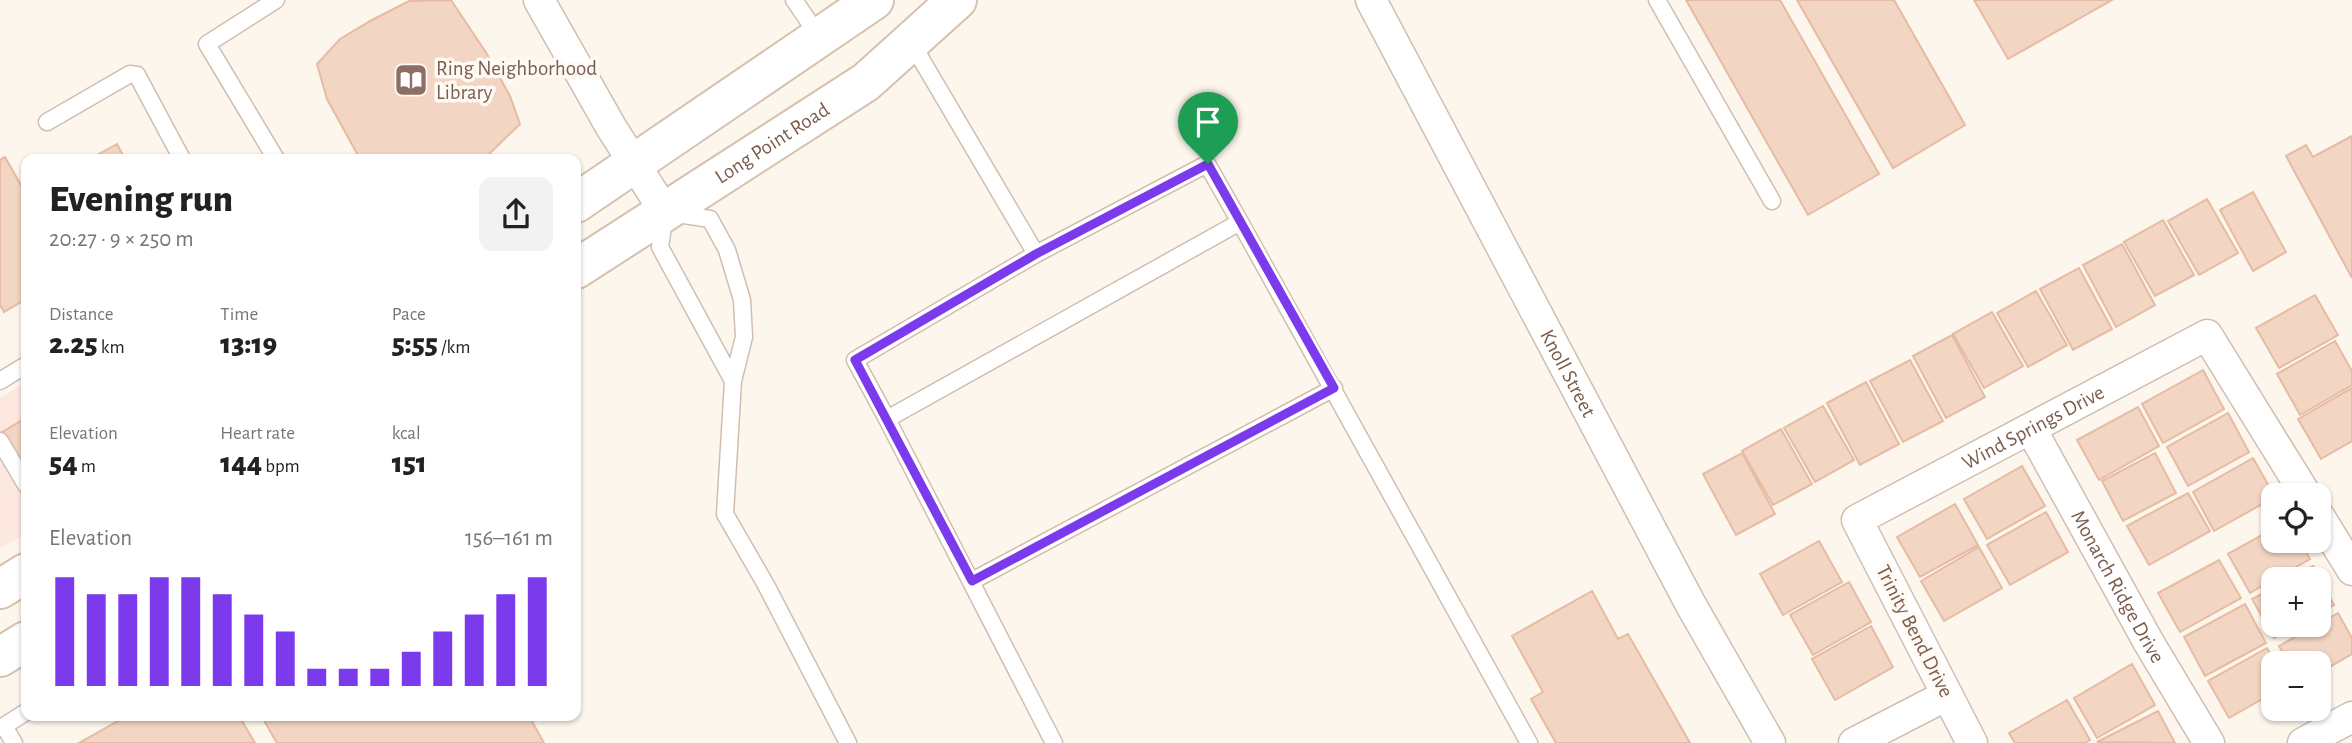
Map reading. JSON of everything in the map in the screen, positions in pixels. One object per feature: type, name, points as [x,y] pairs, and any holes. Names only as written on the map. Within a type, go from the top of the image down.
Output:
[{"type":"main road","points":[[581,200],[874,0]]},
{"type":"main road","name":"Long Point Road","points":[[581,266],[866,82],[957,0]]},
{"type":"main road","points":[[0,589],[21,576]]},
{"type":"main road","points":[[0,657],[21,644]]},
{"type":"street","points":[[539,0],[665,212]]},
{"type":"street","name":"Knoll Street","points":[[1371,0],[1692,605],[1770,743]]},
{"type":"street","name":"Wind Springs Drive","points":[[1857,520],[2207,335],[2299,483]]},
{"type":"street","name":"Monarch Ridge Drive","points":[[2031,429],[2143,631],[2209,743]]},
{"type":"street","name":"Trinity Bend Drive","points":[[1857,520],[1972,743]]},
{"type":"street","points":[[2331,536],[2352,570]]},
{"type":"street","points":[[1854,743],[1947,695]]},
{"type":"street","points":[[2303,743],[2352,717]]},
{"type":"lane","points":[[273,154],[207,44],[276,0]]},
{"type":"lane","points":[[794,0],[820,38]]},
{"type":"lane","points":[[1657,0],[1772,201]]},
{"type":"lane","points":[[910,40],[1036,254]]},
{"type":"lane","points":[[47,122],[130,74],[137,75],[179,154]]},
{"type":"lane","points":[[1054,743],[855,360],[1036,254],[1208,164],[1529,743]]},
{"type":"lane","points":[[733,382],[660,247],[665,212],[710,219],[727,250],[742,300],[744,337],[733,382],[725,513],[766,585],[848,743]]},
{"type":"lane","points":[[887,419],[1240,222]]},
{"type":"lane","points":[[0,381],[21,368]]},
{"type":"lane","points":[[972,581],[1334,388]]},
{"type":"lane","points":[[0,441],[21,477]]},
{"type":"lane","points":[[14,743],[4,726],[21,715]]},
{"type":"shaded area","points":[[21,385],[21,536],[0,549],[0,398]]},
{"type":"building","name":"Ring Neighborhood Library","points":[[451,0],[487,54],[510,96],[520,124],[489,154],[357,154],[327,99],[317,64],[340,39],[409,1]]},
{"type":"building","points":[[1686,0],[1780,0],[1879,174],[1808,215]]},
{"type":"building","points":[[1797,0],[1894,0],[1965,125],[1893,168]]},
{"type":"building","points":[[1974,0],[2112,0],[2008,59]]},
{"type":"building","points":[[2352,136],[2352,278],[2286,156],[2306,145],[2313,157]]},
{"type":"building","points":[[117,144],[122,154],[99,154]]},
{"type":"building","points":[[5,157],[21,185],[21,302],[4,312],[0,305],[0,160]]},
{"type":"building","points":[[2253,192],[2286,252],[2253,271],[2220,210]]},
{"type":"building","points":[[2207,199],[2238,253],[2199,275],[2168,221]]},
{"type":"building","points":[[2163,220],[2194,275],[2155,296],[2124,242]]},
{"type":"building","points":[[2122,244],[2155,305],[2116,327],[2083,265]]},
{"type":"building","points":[[2079,268],[2112,329],[2073,350],[2040,289]]},
{"type":"building","points":[[2036,291],[2067,345],[2028,367],[1997,313]]},
{"type":"building","points":[[2315,295],[2338,335],[2279,368],[2256,328]]},
{"type":"building","points":[[1992,312],[2023,366],[1984,388],[1953,334]]},
{"type":"building","points":[[1952,335],[1985,397],[1946,418],[1913,356]]},
{"type":"building","points":[[2335,341],[2352,371],[2352,385],[2300,415],[2277,374]]},
{"type":"building","points":[[1910,360],[1943,421],[1903,442],[1870,381]]},
{"type":"building","points":[[2203,370],[2224,409],[2163,443],[2142,404]]},
{"type":"building","points":[[1866,382],[1899,444],[1860,465],[1827,403]]},
{"type":"building","points":[[2352,388],[2352,441],[2321,459],[2298,419]]},
{"type":"building","points":[[1823,406],[1854,460],[1815,482],[1784,428]]},
{"type":"building","points":[[2138,407],[2159,446],[2099,480],[2077,440]]},
{"type":"building","points":[[2228,413],[2249,452],[2188,486],[2167,447]]},
{"type":"building","points":[[21,421],[21,464],[2,432]]},
{"type":"building","points":[[1781,429],[1812,484],[1773,505],[1742,451]]},
{"type":"building","points":[[1742,453],[1775,514],[1736,535],[1703,474]]},
{"type":"building","points":[[2155,453],[2176,493],[2123,521],[2102,481]]},
{"type":"building","points":[[2253,458],[2267,483],[2261,483],[2261,505],[2214,531],[2193,492]]},
{"type":"building","points":[[2022,466],[2045,506],[1987,539],[1964,499]]},
{"type":"building","points":[[2188,493],[2210,531],[2149,565],[2127,526]]},
{"type":"building","points":[[1955,504],[1978,545],[1920,577],[1897,537]]},
{"type":"building","points":[[2046,512],[2068,552],[2010,585],[1987,545]]},
{"type":"building","points":[[2261,536],[2261,553],[2307,553],[2310,559],[2296,567],[2261,567],[2261,587],[2250,593],[2228,554]]},
{"type":"building","points":[[1819,541],[1842,582],[1783,615],[1760,574]]},
{"type":"building","points":[[1979,547],[2002,588],[1944,621],[1921,581]]},
{"type":"building","points":[[2219,560],[2241,598],[2180,632],[2158,593]]},
{"type":"building","points":[[1849,582],[1871,622],[1813,655],[1790,615]]},
{"type":"building","points":[[1592,591],[1618,639],[1628,634],[1690,743],[1556,743],[1531,699],[1543,692],[1512,636]]},
{"type":"building","points":[[2261,594],[2261,615],[2252,599]]},
{"type":"building","points":[[2245,604],[2266,643],[2205,676],[2184,637]]},
{"type":"building","points":[[2338,613],[2352,638],[2352,654],[2331,666],[2331,651],[2282,651],[2279,646],[2295,637],[2331,637],[2331,617]]},
{"type":"building","points":[[1871,626],[1893,667],[1835,700],[1812,659]]},
{"type":"building","points":[[2261,651],[2261,700],[2229,718],[2208,681]]},
{"type":"building","points":[[2132,664],[2155,705],[2097,738],[2074,698]]},
{"type":"building","points":[[2067,700],[2090,740],[2085,743],[2015,743],[2009,733]]},
{"type":"building","points":[[2158,711],[2175,743],[2097,742]]},
{"type":"building","points":[[118,721],[242,721],[255,743],[79,743]]},
{"type":"building","points":[[264,721],[532,721],[544,743],[277,743]]},
{"type":"place","name":"Ring Neighborhood Library","points":[[411,80]]},
{"type":"route","points":[[1208,164],[1334,388],[972,581],[855,360],[1036,254],[1208,164]]}]
